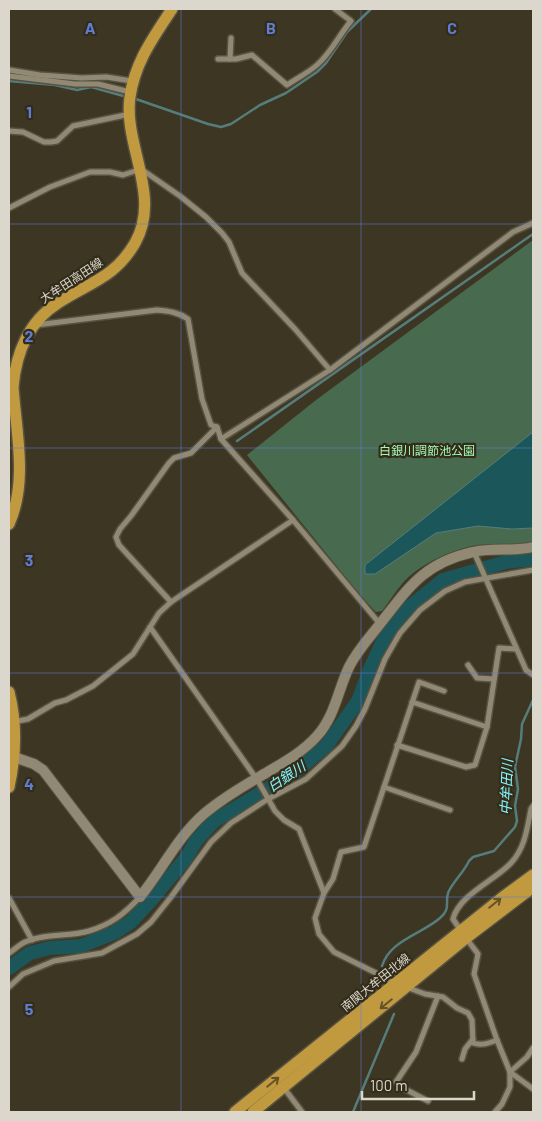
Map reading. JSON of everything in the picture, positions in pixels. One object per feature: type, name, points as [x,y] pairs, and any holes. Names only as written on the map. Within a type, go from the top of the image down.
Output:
[{"type":"main road","name":"大牟田高田線","points":[[9,524],[16,510],[19,478],[11,386],[20,352],[25,337],[33,325],[58,303],[103,278],[126,257],[136,242],[144,213],[144,191],[130,114],[132,87],[141,57],[172,9]]},
{"type":"main road","points":[[9,692],[13,722],[13,750],[9,787]]},
{"type":"main road","name":"南関大牟田北線","points":[[235,1112],[401,985],[533,875]]},
{"type":"main road","name":"南関大牟田北線","points":[[464,934],[533,886]]},
{"type":"main road","name":"南関大牟田北線","points":[[253,1112],[401,985]]},
{"type":"street","points":[[218,59],[252,55],[287,86],[316,66],[351,21],[335,9]]},
{"type":"street","points":[[230,59],[231,38]]},
{"type":"street","points":[[9,70],[40,75],[82,78],[106,77],[132,87]]},
{"type":"street","points":[[9,76],[75,84],[132,87]]},
{"type":"street","points":[[9,131],[23,132],[44,142],[51,142],[56,141],[72,126],[130,114]]},
{"type":"street","points":[[9,208],[50,187],[90,172],[110,172],[123,175],[141,169],[186,201],[222,232],[229,242],[242,272],[330,370]]},
{"type":"street","points":[[221,439],[330,370],[513,232],[533,223]]},
{"type":"street","points":[[33,325],[157,310],[182,315],[188,319],[202,399],[211,425],[216,427],[221,439],[293,520],[380,624]]},
{"type":"street","points":[[171,602],[119,545],[116,537],[169,463],[174,458],[192,453],[216,427]]},
{"type":"street","points":[[13,722],[28,719],[55,703],[66,700],[93,686],[133,654],[159,613],[171,602],[293,520]]},
{"type":"street","points":[[9,953],[23,943],[32,940],[88,932],[122,916],[151,884],[178,844],[203,815],[226,797],[257,780],[290,758],[319,734],[335,706],[349,668],[360,649],[407,588],[421,575],[437,564],[491,548],[533,547]]},
{"type":"street","points":[[475,554],[526,670],[533,675]]},
{"type":"street","points":[[9,987],[24,974],[54,961],[102,953],[137,934],[151,922],[172,897],[211,842],[231,823],[267,797],[306,779],[342,746],[365,709],[386,659],[400,632],[420,610],[445,591],[465,582],[533,570]]},
{"type":"street","points":[[150,627],[267,797],[284,820],[299,829],[324,893]]},
{"type":"street","points":[[397,744],[466,767],[475,765],[487,727],[499,648],[516,649]]},
{"type":"street","points":[[468,665],[477,678],[494,679]]},
{"type":"street","points":[[444,690],[419,682],[364,847],[341,852],[333,879],[324,893],[315,918],[319,934],[334,952],[401,985],[444,997],[457,1008],[468,1012],[472,1020],[473,1043],[478,1045],[497,1040]]},
{"type":"street","points":[[412,702],[487,727]]},
{"type":"street","points":[[13,750],[43,770],[140,897]]},
{"type":"street","points":[[384,787],[450,810]]},
{"type":"street","points":[[495,1112],[502,1104],[510,1087],[510,1072],[474,974],[478,954],[453,920],[455,911],[512,862],[525,841],[533,806]]},
{"type":"street","points":[[9,898],[32,940]]},
{"type":"street","points":[[428,1101],[401,1087],[396,1082],[416,1052],[438,996]]},
{"type":"street","points":[[462,1059],[465,1049],[473,1038]]},
{"type":"street","points":[[510,1072],[527,1057],[533,1048]]},
{"type":"street","points":[[510,1072],[533,1089]]},
{"type":"street","points":[[283,1088],[302,1112]]},
{"type":"green space","name":"白銀川調節池公園","points":[[533,240],[533,543],[472,546],[444,555],[416,571],[399,587],[382,611],[376,612],[359,594],[247,455],[316,400]]},
{"type":"water","points":[[533,432],[533,528],[512,529],[478,526],[436,533],[375,574],[365,574],[365,565]]},
{"type":"waterway","points":[[133,98],[208,124],[221,127],[231,124],[260,105],[286,93],[317,72],[326,63],[347,32],[371,9]]},
{"type":"waterway","points":[[9,81],[55,85],[77,90],[91,87],[127,97]]},
{"type":"waterway","points":[[237,441],[533,234]]},
{"type":"waterway","name":"白銀川","points":[[9,968],[30,953],[50,948],[81,946],[114,933],[131,922],[186,858],[196,841],[214,821],[294,773],[327,745],[358,701],[384,639],[407,609],[443,580],[506,562],[533,559]]},
{"type":"waterway","name":"中牟田川","points":[[382,966],[386,957],[399,944],[433,924],[443,915],[447,909],[448,893],[469,861],[473,857],[494,851],[515,827],[517,821],[515,806],[518,789],[515,767],[522,724],[533,700]]},
{"type":"waterway","name":"中牟田川","points":[[353,1112],[394,1014]]}]
